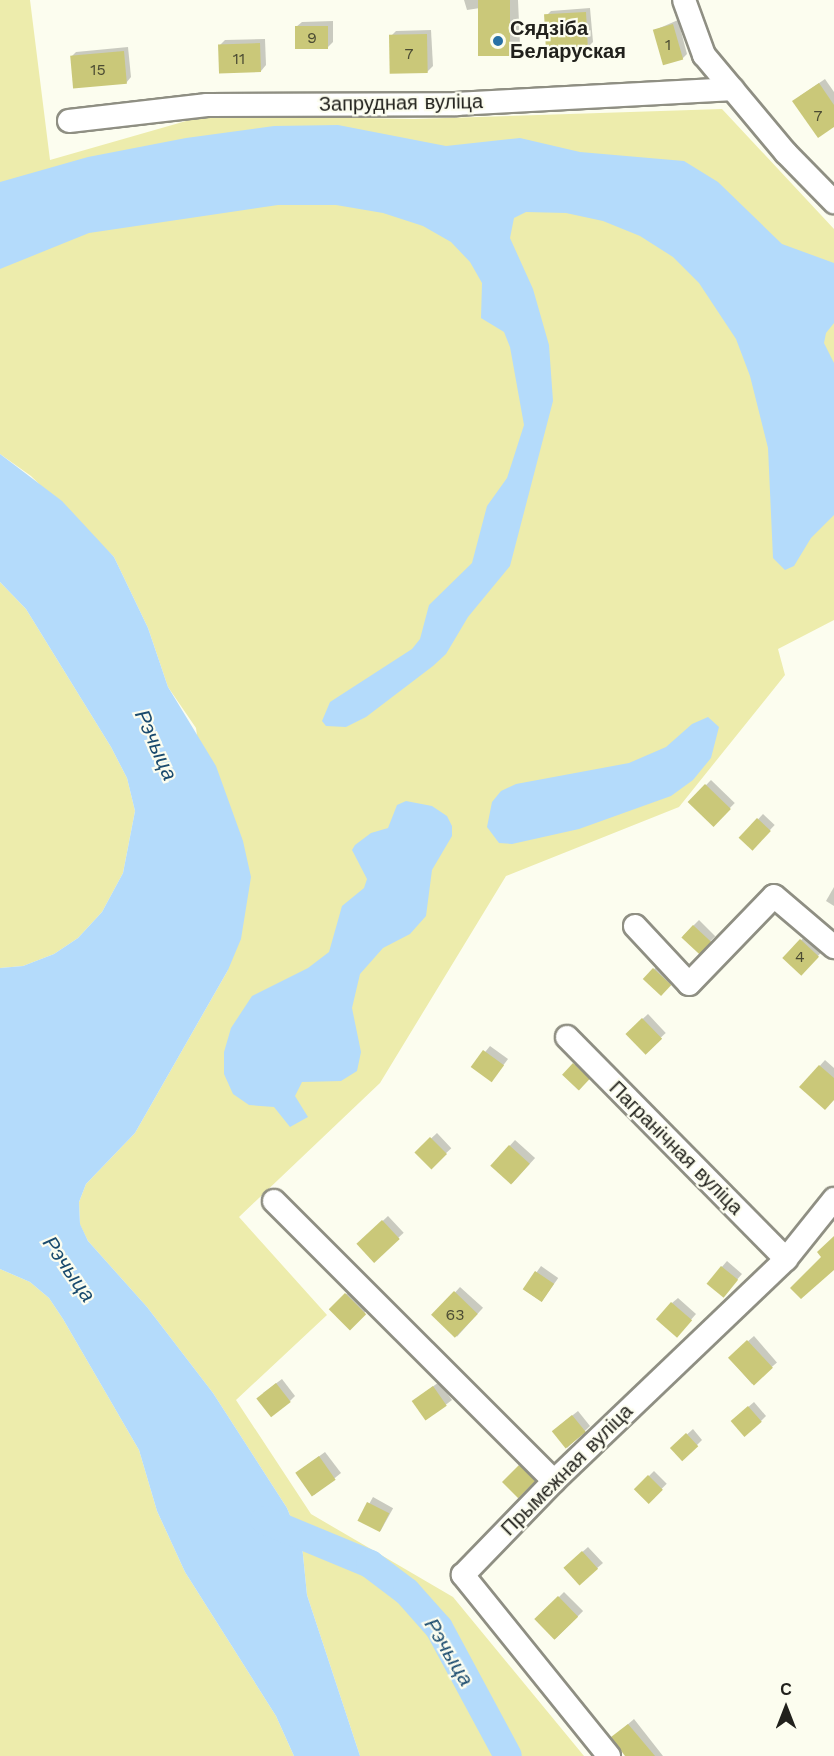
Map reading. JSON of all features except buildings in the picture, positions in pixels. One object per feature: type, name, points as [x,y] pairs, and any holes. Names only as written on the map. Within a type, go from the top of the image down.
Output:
[{"type":"street","points":[[684,0],[704,55],[834,202]]},
{"type":"street","name":"Запрудная вуліца","points":[[69,121],[207,105],[457,104],[733,89]]},
{"type":"street","points":[[635,926],[689,984],[774,896],[834,947]]},
{"type":"street","name":"Пагранічная вуліца","points":[[567,1037],[786,1259]]},
{"type":"street","name":"Прымежная вуліца","points":[[609,1756],[463,1575],[554,1481],[786,1259],[834,1199]]},
{"type":"street","points":[[274,1201],[554,1481]]},
{"type":"shaded area","points":[[0,0],[30,0],[50,160],[207,115],[414,119],[722,109],[834,229],[834,620],[778,649],[785,675],[679,807],[506,876],[380,1083],[239,1217],[327,1315],[236,1400],[311,1514],[453,1597],[584,1756],[360,1756],[307,1595],[302,1545],[287,1508],[213,1393],[147,1307],[88,1241],[80,1225],[79,1202],[86,1184],[135,1133],[228,970],[196,728],[168,687],[148,628],[114,557],[31,476],[0,454]]},
{"type":"shaded area","points":[[0,582],[26,609],[111,747],[127,778],[135,811],[123,873],[102,912],[78,938],[54,954],[23,966],[0,968]]},
{"type":"shaded area","points":[[0,1269],[30,1282],[49,1298],[63,1319],[139,1450],[157,1511],[185,1572],[276,1716],[294,1756],[0,1756]]},
{"type":"water","points":[[338,125],[446,146],[520,138],[580,152],[684,161],[718,182],[782,244],[834,263],[834,323],[826,333],[824,343],[834,363],[834,515],[811,538],[794,566],[785,570],[773,558],[768,448],[750,376],[736,339],[699,283],[673,257],[640,236],[603,221],[566,213],[526,212],[514,218],[510,238],[533,289],[549,345],[553,401],[510,566],[468,617],[446,654],[433,666],[366,717],[346,727],[326,726],[322,721],[330,702],[412,649],[420,639],[429,605],[472,563],[487,506],[507,478],[524,425],[510,347],[504,332],[481,318],[482,283],[470,262],[451,242],[423,226],[383,213],[336,205],[278,205],[89,233],[0,269],[0,182],[88,157],[186,138],[274,126]]},
{"type":"water","points":[[0,454],[62,501],[114,557],[148,628],[168,687],[216,766],[243,841],[251,877],[241,939],[228,970],[135,1133],[86,1184],[79,1202],[80,1224],[88,1241],[147,1307],[213,1393],[287,1508],[302,1545],[307,1595],[360,1756],[294,1756],[276,1716],[185,1572],[157,1511],[139,1450],[63,1319],[49,1298],[30,1282],[0,1269],[0,968],[23,966],[54,954],[78,938],[102,912],[123,873],[135,811],[127,778],[111,747],[26,609],[0,582]]},
{"type":"water","points":[[708,717],[719,727],[711,758],[693,780],[671,796],[579,829],[512,844],[499,843],[487,827],[492,802],[501,791],[516,784],[629,763],[666,747],[692,724]]},
{"type":"water","points":[[406,801],[432,806],[447,816],[452,826],[452,836],[432,870],[426,916],[410,934],[383,948],[360,974],[352,1008],[361,1052],[357,1071],[341,1081],[302,1082],[295,1096],[308,1117],[290,1127],[274,1107],[249,1105],[233,1094],[224,1074],[224,1052],[231,1028],[252,996],[308,968],[329,952],[342,906],[364,888],[367,879],[352,850],[371,833],[388,828],[397,805]]},
{"type":"waterway","name":"Рэчыца","points":[[264,1520],[370,1564],[407,1592],[439,1628],[508,1756]]},
{"type":"place","name":"Сядзіба Беларуская","points":[[498,41]]}]
